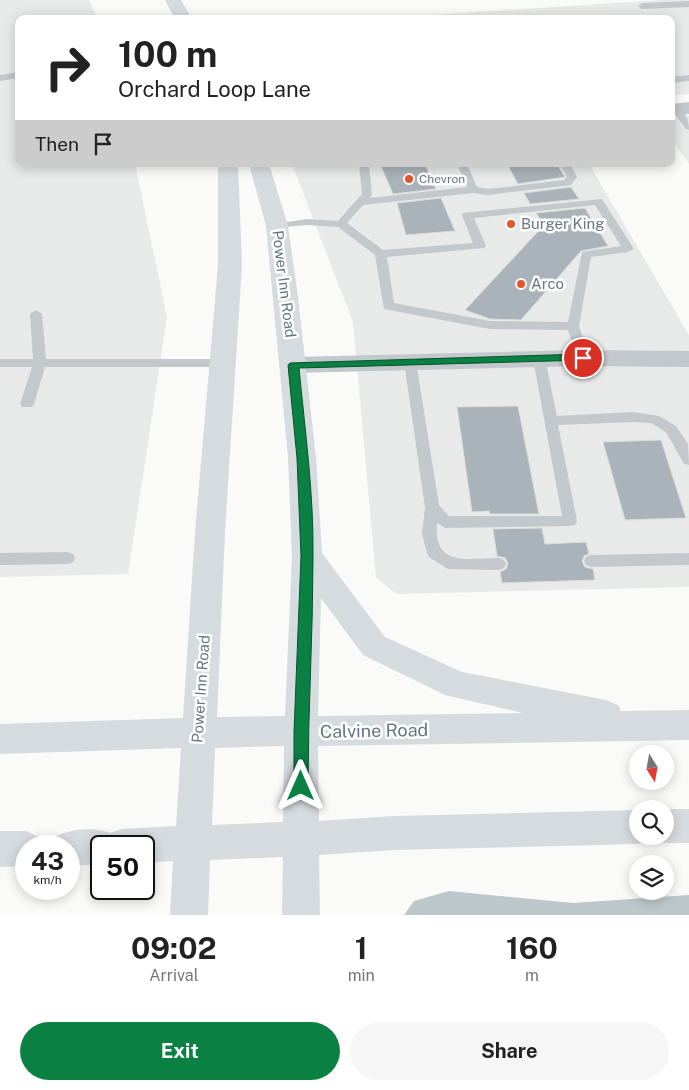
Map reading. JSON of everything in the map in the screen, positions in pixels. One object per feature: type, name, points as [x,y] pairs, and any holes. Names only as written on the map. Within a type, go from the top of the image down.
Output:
[{"type":"main road","points":[[173,0],[182,15]]},
{"type":"main road","name":"Power Inn Road","points":[[189,915],[210,532],[230,265],[228,167]]},
{"type":"main road","name":"Power Inn Road","points":[[260,167],[277,226],[302,458],[307,556],[301,732],[301,915]]},
{"type":"main road","points":[[307,556],[374,646],[457,685],[673,725]]},
{"type":"main road","name":"Calvine Road","points":[[0,739],[88,735],[673,725]]},
{"type":"main road","points":[[674,826],[689,826]]},
{"type":"main road","points":[[155,845],[301,840],[394,833],[629,827]]},
{"type":"main road","points":[[0,849],[15,848]]},
{"type":"street","points":[[293,365],[583,358],[689,359]]},
{"type":"lane","points":[[642,6],[689,4]]},
{"type":"lane","points":[[0,78],[15,76]]},
{"type":"lane","points":[[675,80],[689,78]]},
{"type":"lane","points":[[679,109],[689,127]]},
{"type":"lane","points":[[341,224],[367,194],[364,167]]},
{"type":"lane","points":[[463,167],[473,190]]},
{"type":"lane","points":[[359,202],[473,190],[488,192],[567,183],[572,177],[567,167]]},
{"type":"lane","points":[[277,226],[308,222],[341,224],[381,254],[480,246],[467,215],[598,201],[628,249],[586,254],[573,326],[583,358]]},
{"type":"lane","points":[[381,254],[388,306],[490,325],[573,326]]},
{"type":"lane","points":[[26,404],[40,362],[36,314]]},
{"type":"lane","points":[[432,507],[445,522],[570,520],[539,359]]},
{"type":"lane","points":[[410,362],[432,507],[429,534],[434,553],[448,563],[499,564]]},
{"type":"lane","points":[[0,363],[223,364]]},
{"type":"lane","points":[[550,421],[633,417],[654,419],[671,429],[684,447],[689,460]]},
{"type":"lane","points":[[0,559],[68,558]]},
{"type":"lane","points":[[591,561],[689,559]]},
{"type":"shaded area","points":[[0,0],[89,0],[96,15],[15,15],[15,167],[136,167],[167,317],[128,574],[0,577]]},
{"type":"shaded area","points":[[660,0],[689,0],[689,94],[675,95],[675,15],[429,15]]},
{"type":"shaded area","points":[[689,116],[689,164],[675,145],[675,117]]},
{"type":"shaded area","points":[[293,167],[591,167],[689,335],[689,587],[397,594],[376,578],[353,322]]},
{"type":"shaded area","points":[[449,891],[573,903],[629,899],[674,900],[674,896],[689,895],[689,915],[404,915],[414,901]]},
{"type":"building","name":"Chevron","points":[[381,167],[426,167],[436,189],[393,194]]},
{"type":"building","points":[[509,167],[559,167],[565,177],[518,184]]},
{"type":"building","points":[[571,187],[579,199],[530,204],[524,193]]},
{"type":"building","points":[[441,198],[455,231],[406,235],[397,203]]},
{"type":"building","name":"Arco","points":[[585,208],[608,246],[581,251],[521,320],[490,319],[465,310],[544,225],[536,213]]},
{"type":"building","points":[[518,406],[539,514],[490,514],[489,511],[472,512],[457,407]]},
{"type":"building","points":[[661,440],[686,518],[625,520],[603,442]]},
{"type":"building","points":[[542,528],[545,544],[586,542],[589,554],[584,556],[582,562],[585,567],[593,569],[595,580],[502,583],[500,572],[506,569],[508,563],[505,558],[497,556],[493,529]]},
{"type":"place","name":"Chevron","points":[[409,179]]},
{"type":"place","name":"Burger King","points":[[511,224]]},
{"type":"place","name":"Arco","points":[[521,284]]},
{"type":"route","points":[[301,786],[307,556],[302,458],[293,365],[583,358]]}]
